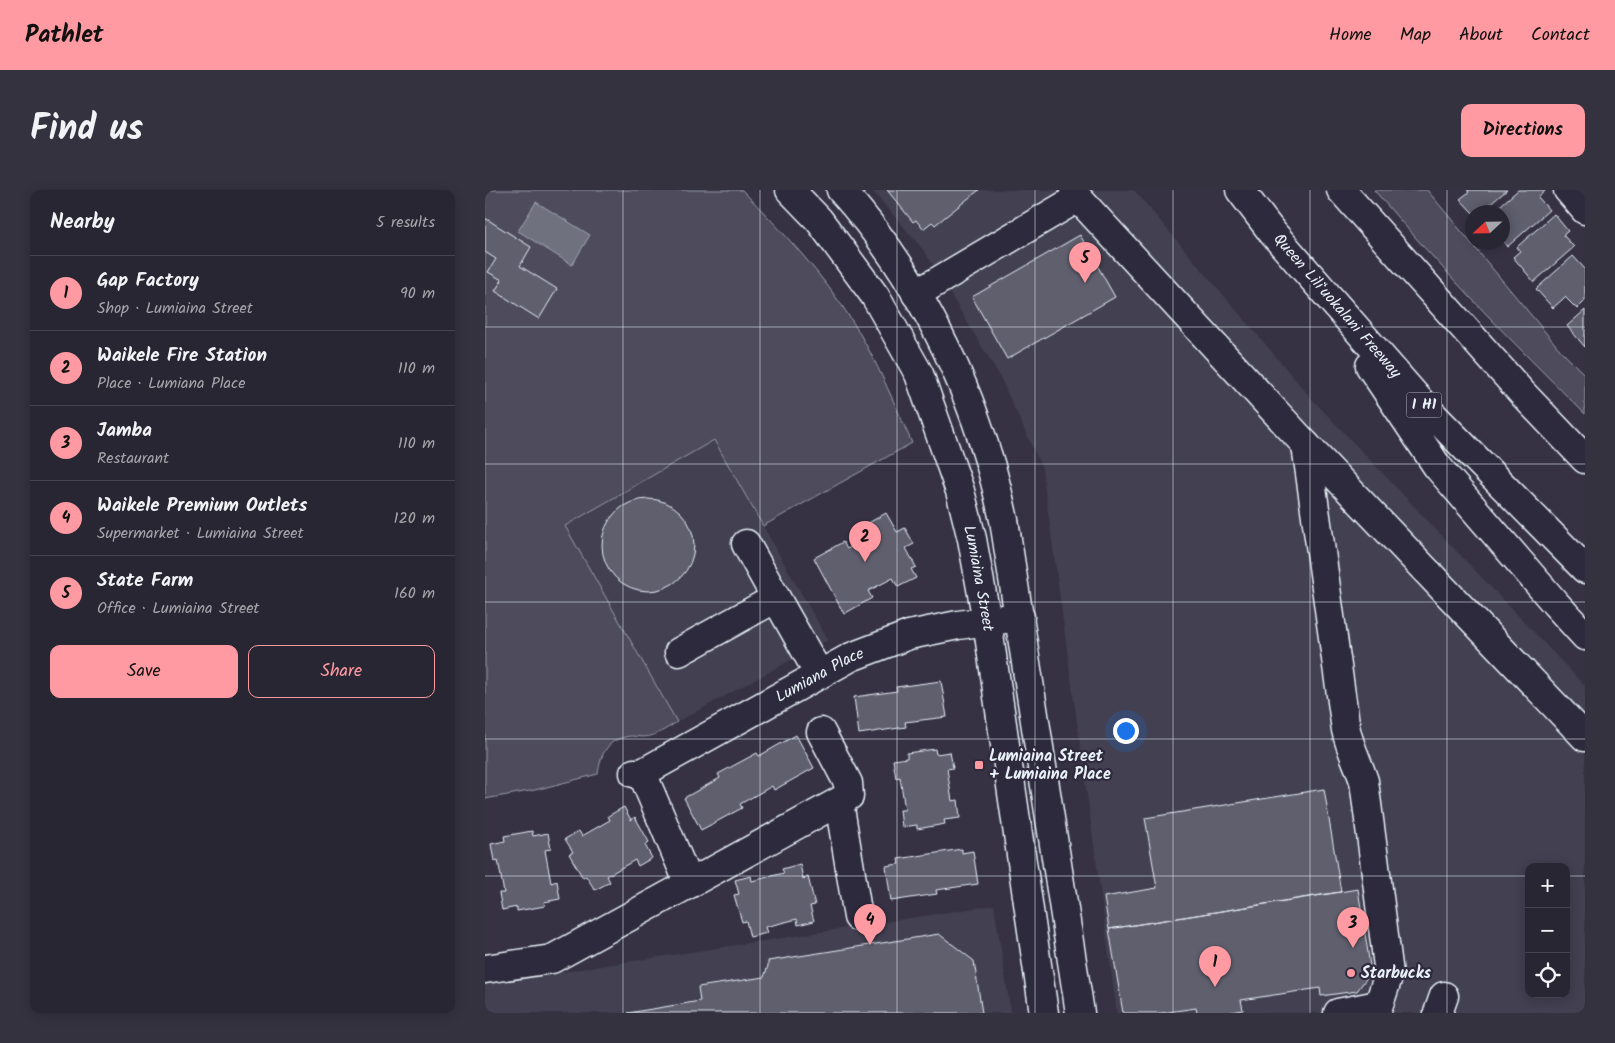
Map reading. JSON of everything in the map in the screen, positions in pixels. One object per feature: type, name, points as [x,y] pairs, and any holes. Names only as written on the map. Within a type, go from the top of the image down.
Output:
[{"type":"main road","name":"Lumiaina Street","points":[[790,190],[819,220],[875,296],[919,374],[960,491],[973,539],[987,621],[1044,1013]]},
{"type":"main road","name":"Lumiaina Street","points":[[841,190],[884,244],[916,294],[945,346],[967,396],[988,457],[1004,520],[1080,1013]]},
{"type":"main road","name":"Queen Liliʻuokalani Freeway","points":[[1240,190],[1272,232],[1426,408],[1585,569]]},
{"type":"main road","points":[[1341,190],[1523,394],[1585,459]]},
{"type":"main road","points":[[1568,190],[1585,210]]},
{"type":"main road","points":[[916,294],[1076,194],[1306,445],[1585,737]]},
{"type":"main road","points":[[1272,232],[1368,363],[1437,466],[1585,636]]},
{"type":"main road","points":[[1436,297],[1585,440]]},
{"type":"main road","points":[[1306,445],[1345,730],[1364,781],[1389,974],[1377,1009],[1338,1013]]},
{"type":"main road","points":[[746,544],[819,674]]},
{"type":"main road","points":[[679,652],[776,598]]},
{"type":"main road","name":"Lumiana Place","points":[[689,884],[638,773],[851,657],[887,642],[931,630],[1020,617]]},
{"type":"main road","points":[[485,969],[552,959],[849,796],[848,783],[821,732]]},
{"type":"main road","points":[[839,802],[858,917]]},
{"type":"shaded area","points":[[485,190],[742,190],[802,254],[842,306],[854,324],[885,382],[912,443],[763,526],[714,440],[565,526],[677,722],[653,735],[645,737],[630,736],[616,740],[606,748],[598,774],[535,790],[485,799]]},
{"type":"shaded area","points":[[872,190],[1134,190],[1312,399],[1585,686],[1585,1013],[1117,1013],[1042,468],[999,375],[925,252]]},
{"type":"shaded area","points":[[1374,190],[1427,190],[1465,236],[1465,250],[1477,250],[1561,351],[1585,375],[1585,414],[1477,304]]},
{"type":"shaded area","points":[[714,440],[828,640],[677,722],[565,526]]},
{"type":"shaded area","points":[[994,905],[1011,1013],[485,1013],[485,984]]},
{"type":"water","points":[[536,202],[590,235],[572,265],[518,231]]},
{"type":"building","points":[[887,190],[979,190],[935,225],[932,222],[923,229],[916,220],[913,222]]},
{"type":"building","points":[[1467,190],[1507,190],[1489,205],[1466,205],[1460,199],[1469,192]]},
{"type":"building","points":[[1518,190],[1546,190],[1538,197],[1549,210],[1510,244],[1510,205],[1501,205]]},
{"type":"building","points":[[1554,214],[1568,231],[1563,235],[1574,247],[1534,282],[1513,257],[1520,251],[1517,247]]},
{"type":"building","points":[[485,218],[531,247],[520,266],[557,289],[539,319],[495,291],[502,280],[488,272],[496,259],[485,252]]},
{"type":"building","points":[[1080,235],[1115,297],[1007,359],[972,297]]},
{"type":"building","points":[[1573,256],[1585,269],[1585,301],[1577,309],[1565,297],[1553,308],[1536,289]]},
{"type":"building","points":[[1585,310],[1585,347],[1567,326]]},
{"type":"building","points":[[639,499],[657,499],[674,506],[687,519],[694,536],[694,554],[687,571],[674,584],[657,591],[639,591],[622,584],[609,571],[602,554],[602,536],[609,519],[622,506]]},
{"type":"building","points":[[886,513],[897,532],[905,528],[914,544],[906,548],[916,567],[911,569],[916,578],[898,587],[893,578],[868,591],[872,598],[844,614],[814,558],[843,542],[847,549],[871,536],[865,525]]},
{"type":"building","points":[[941,681],[947,717],[905,722],[906,727],[859,734],[854,697],[897,691],[896,687]]},
{"type":"building","points":[[796,735],[814,768],[774,790],[772,786],[740,804],[742,808],[701,830],[684,798],[720,778],[718,774],[757,753],[759,756]]},
{"type":"building","points":[[935,749],[936,754],[950,752],[953,768],[947,769],[952,801],[958,800],[960,818],[944,820],[945,824],[917,829],[917,825],[902,827],[900,810],[905,810],[900,777],[896,778],[893,760],[907,758],[907,753]]},
{"type":"building","points":[[1324,789],[1341,892],[1109,929],[1104,897],[1157,888],[1145,818]]},
{"type":"building","points":[[624,807],[631,820],[635,817],[649,842],[645,845],[652,858],[638,866],[635,860],[607,876],[610,882],[595,890],[586,876],[583,878],[569,854],[573,852],[565,839],[579,831],[582,836],[610,820],[608,816]]},
{"type":"building","points":[[532,831],[533,836],[548,833],[551,849],[545,850],[551,883],[557,881],[560,899],[544,902],[545,906],[517,911],[517,907],[502,910],[499,893],[504,893],[498,860],[494,861],[491,844],[505,841],[504,836]]},
{"type":"building","points":[[962,849],[962,853],[973,851],[978,884],[936,890],[937,894],[891,901],[886,866],[899,864],[898,859]]},
{"type":"building","points":[[800,864],[803,879],[808,877],[815,905],[810,906],[814,921],[798,925],[797,919],[765,927],[767,933],[750,937],[746,921],[742,922],[734,895],[739,894],[735,880],[751,876],[752,881],[784,873],[782,869]]},
{"type":"building","points":[[1358,889],[1371,972],[1357,991],[1321,996],[1320,988],[1241,1000],[1243,1010],[1226,1013],[1197,1013],[1196,1008],[1161,1013],[1123,1013],[1109,929]]},
{"type":"building","points":[[939,934],[974,961],[982,1013],[628,1013],[700,1001],[698,987],[764,977],[768,961]]},
{"type":"place","name":"State Farm","points":[[1085,283]]},
{"type":"place","name":"Waikele Fire Station","points":[[865,562]]},
{"type":"place","name":"Lumiaina Street + Lumiaina Place","points":[[979,765]]},
{"type":"place","name":"Waikele Premium Outlets","points":[[870,945]]},
{"type":"place","name":"Jamba","points":[[1353,948]]},
{"type":"place","name":"Starbucks","points":[[1351,973]]},
{"type":"place","name":"Gap Factory","points":[[1215,987]]}]
